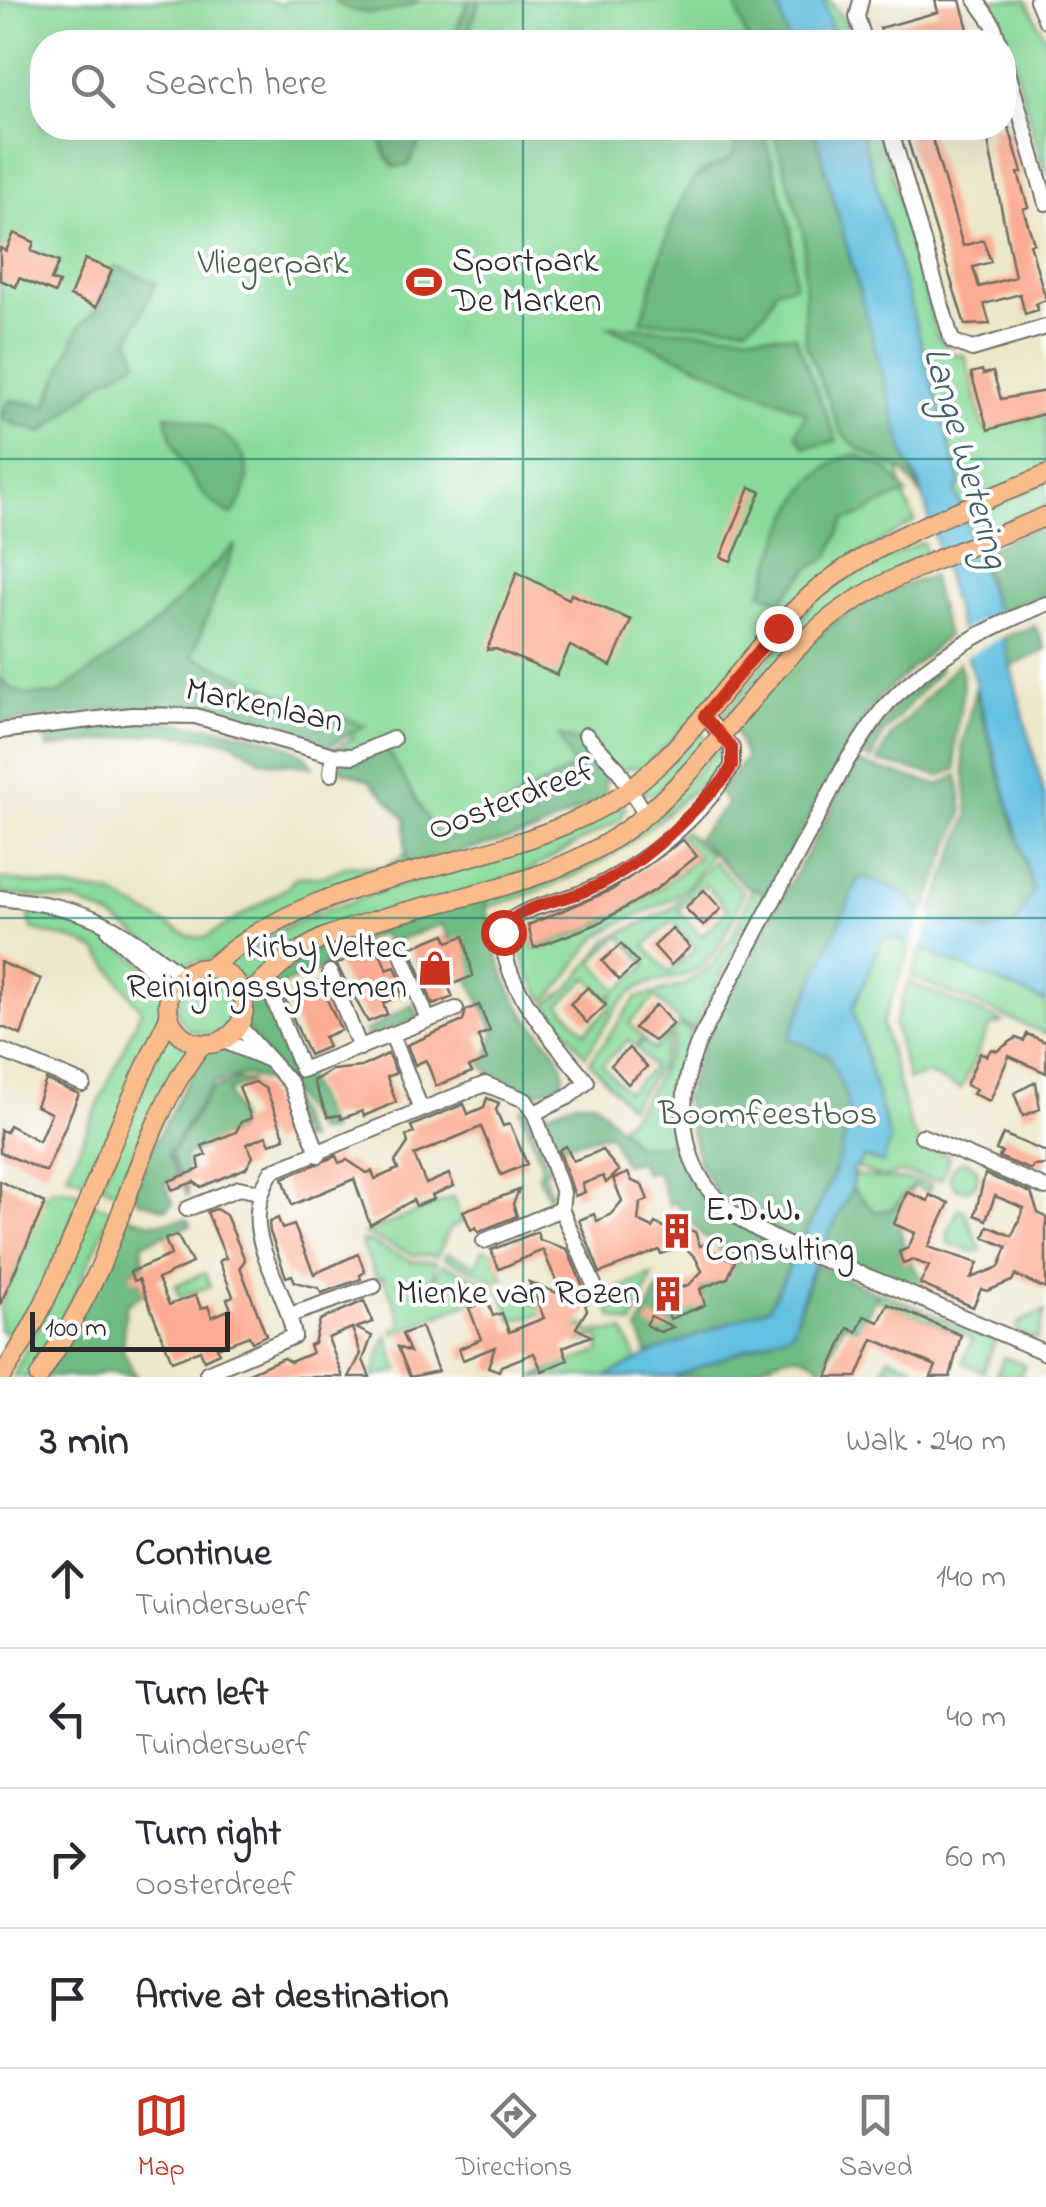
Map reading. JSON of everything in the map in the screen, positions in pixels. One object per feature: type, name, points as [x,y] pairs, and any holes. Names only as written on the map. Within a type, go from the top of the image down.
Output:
[{"type":"main road","name":"Oosterdreef","points":[[210,968],[246,936],[322,898],[542,833],[628,791],[704,716],[811,595],[852,565],[896,542],[1046,475]]},
{"type":"main road","name":"Oosterdreef","points":[[244,999],[291,956],[323,938],[572,864],[646,815],[816,630],[847,606],[908,574],[1046,516]]},
{"type":"main road","points":[[1,1377],[23,1345],[53,1285],[169,1017],[178,982],[210,968],[232,978],[244,999],[239,1026],[224,1041],[201,1044],[181,1036],[169,1017]]},
{"type":"main road","points":[[39,1377],[92,1282],[173,1090],[201,1044]]},
{"type":"street","points":[[861,30],[857,16],[862,0]]},
{"type":"street","points":[[976,0],[996,30]]},
{"type":"street","points":[[1037,0],[1046,21]]},
{"type":"street","points":[[1016,100],[1046,204]]},
{"type":"street","points":[[893,140],[952,342],[972,349],[1046,326]]},
{"type":"street","points":[[1046,604],[948,652],[886,705],[848,760],[688,1064],[684,1121],[704,1183],[729,1209],[826,1260],[1046,1353]]},
{"type":"street","name":"Markenlaan","points":[[0,731],[132,715],[195,716],[334,755],[353,756],[393,739]]},
{"type":"street","points":[[534,1113],[568,1097],[586,1082],[523,997],[503,944],[506,923],[591,889],[652,852],[724,779],[734,755],[704,716]]},
{"type":"street","points":[[586,735],[646,815]]},
{"type":"street","points":[[331,774],[334,755]]},
{"type":"street","points":[[0,898],[68,906],[99,918],[178,982]]},
{"type":"street","points":[[400,950],[428,1020]]},
{"type":"street","points":[[330,972],[360,1048]]},
{"type":"street","points":[[273,998],[302,1070],[456,1009]]},
{"type":"street","points":[[239,1026],[291,1084],[318,1155]]},
{"type":"street","points":[[392,1035],[421,1108]]},
{"type":"street","points":[[224,1041],[270,1060]]},
{"type":"street","points":[[0,1050],[83,1084]]},
{"type":"street","points":[[206,1370],[294,1336],[290,1315],[254,1223],[259,1192],[272,1171],[485,1084],[525,1100],[534,1113],[563,1193],[562,1209],[594,1284]]},
{"type":"street","points":[[922,1136],[1046,1188]]},
{"type":"street","points":[[186,1209],[239,1188],[259,1192]]},
{"type":"street","points":[[484,1241],[562,1209]]},
{"type":"street","points":[[290,1315],[374,1286]]},
{"type":"green space","name":"Sportpark De Marken","points":[[0,0],[270,0],[283,5],[286,0],[769,0],[777,30],[30,30],[30,140],[807,140],[894,437],[903,494],[915,521],[866,550],[643,768],[628,767],[566,809],[436,847],[362,752],[334,749],[354,737],[344,729],[147,648],[66,702],[0,704]]},
{"type":"green space","points":[[334,0],[421,0],[377,13],[354,10]]},
{"type":"green space","points":[[469,0],[480,0],[469,30],[456,30]]},
{"type":"green space","points":[[734,0],[777,0],[786,30],[744,30]]},
{"type":"green space","points":[[823,0],[829,0],[851,30],[832,30]]},
{"type":"green space","points":[[985,0],[1026,0],[1046,39],[1046,178],[1016,72],[1016,30],[1004,29]]},
{"type":"green space","points":[[382,140],[420,140],[409,165],[395,167]]},
{"type":"green space","points":[[765,140],[791,229],[795,285],[777,288],[766,311],[747,326],[641,321],[670,228],[685,194],[701,173],[730,158],[736,142]]},
{"type":"green space","points":[[776,140],[817,140],[907,462],[924,499],[904,472],[857,448],[841,432],[805,341],[804,235]]},
{"type":"green space","points":[[863,140],[882,140],[937,336],[955,355],[965,355],[984,430],[1046,414],[1046,470],[961,506],[955,490],[961,484]]},
{"type":"green space","points":[[115,266],[156,283],[130,339],[138,361],[104,380],[42,433],[1,419],[10,400],[46,406],[80,325],[97,309]]},
{"type":"green space","points":[[606,326],[795,336],[837,441],[805,447],[796,434],[806,412]]},
{"type":"green space","points":[[166,415],[206,425],[236,446],[245,459],[248,476],[244,494],[232,515],[208,498],[188,473]]},
{"type":"green space","points":[[855,454],[888,469],[907,494],[845,520],[828,558],[810,568],[781,600],[761,593],[783,530],[804,491],[834,462]]},
{"type":"green space","points":[[1046,481],[1046,506],[970,535],[966,521]]},
{"type":"green space","points":[[1046,523],[1046,594],[997,615],[979,552]]},
{"type":"green space","points":[[923,542],[926,553],[904,564],[729,716],[722,716],[819,597],[867,566]]},
{"type":"green space","points":[[236,544],[192,656],[319,710],[365,725],[322,750],[245,720],[205,711],[117,709],[0,723],[0,677],[9,687],[25,694],[56,695],[144,634]]},
{"type":"green space","points":[[931,576],[947,636],[880,697],[855,732],[775,881],[765,892],[745,886],[697,838],[728,803],[718,793],[746,758],[734,728],[799,655],[842,617],[897,588]]},
{"type":"green space","points":[[1035,626],[1046,650],[1010,667],[1001,638]]},
{"type":"green space","points":[[959,662],[963,690],[956,740],[957,769],[939,776],[878,762],[890,737]]},
{"type":"green space","points":[[937,666],[940,670],[883,734],[872,760],[860,755],[899,700]]},
{"type":"green space","points":[[975,690],[1033,890],[1023,915],[1015,923],[993,930],[956,922],[949,927],[930,918],[969,814],[962,747]]},
{"type":"green space","points":[[130,721],[200,726],[258,736],[302,754],[313,767],[262,761],[231,741],[157,733],[47,748],[46,731]]},
{"type":"green space","points":[[701,732],[707,737],[655,794],[645,794],[643,788]]},
{"type":"green space","points":[[559,736],[585,743],[604,773],[606,796],[536,832],[410,865],[405,855],[406,819],[369,780],[341,770],[341,763],[357,761],[386,747],[440,841],[574,767]]},
{"type":"green space","points":[[718,750],[724,754],[725,764],[710,786],[703,780],[628,844],[579,874],[487,907],[485,899],[558,876],[614,844]]},
{"type":"green space","name":"Boomfeestbos","points":[[857,763],[939,785],[958,775],[963,812],[924,914],[905,893],[863,877],[858,880],[790,1037],[829,1056],[847,1099],[848,1116],[841,1153],[800,1244],[756,1223],[716,1194],[698,1160],[684,1099],[709,1028]]},
{"type":"green space","points":[[622,804],[626,808],[621,819],[529,870],[276,961],[244,983],[224,965],[285,928],[318,914],[557,837]]},
{"type":"green space","points":[[684,831],[710,854],[686,888],[600,936],[545,1001],[528,973],[513,929],[526,925],[534,948],[621,913],[698,857],[679,835]]},
{"type":"green space","points":[[405,855],[410,865],[210,960],[179,964],[111,917],[78,902],[0,893],[0,879],[111,894],[189,936],[205,938],[288,887],[296,877],[324,876],[350,865],[384,868]]},
{"type":"green space","points":[[713,861],[743,892],[722,942],[705,963],[682,976],[631,993],[585,1056],[547,1004],[568,989],[609,939],[671,909]],"holes":[[[705,884],[728,910],[701,936],[678,909]],[[672,921],[696,949],[669,972],[645,946]],[[620,935],[647,965],[618,990],[593,961]],[[588,978],[607,998],[615,993],[608,1000],[612,1006],[585,1032],[560,1004]]]},
{"type":"green space","points":[[752,888],[765,892],[693,1029],[680,1023],[655,997],[629,1023],[643,1039],[635,1047],[628,1040],[602,1065],[627,1092],[653,1068],[637,1048],[645,1041],[653,1050],[679,1025],[691,1031],[676,1082],[679,1143],[636,1146],[620,1126],[653,1086],[674,1038],[670,1037],[659,1068],[629,1107],[590,1062],[636,998],[684,985],[713,964],[734,934]]},
{"type":"green space","points":[[485,899],[504,975],[527,1017],[558,1056],[562,1083],[534,1094],[486,1070],[481,1063],[487,1060],[495,1032],[442,924],[387,944],[381,933],[324,957],[327,967],[268,991],[330,1131],[317,1132],[244,1024],[252,993],[314,950],[382,925]]},
{"type":"green space","points":[[34,910],[92,928],[146,966],[163,987],[163,1004],[147,1054],[88,1181],[67,1174],[141,1010],[98,951],[78,941],[33,930],[29,918]]},
{"type":"green space","points":[[892,937],[911,945],[882,1024],[911,1129],[919,1142],[949,1156],[942,1179],[937,1180],[900,1173],[881,1178],[854,1166],[863,1157],[852,1010],[883,938]]},
{"type":"green space","points":[[921,949],[1046,1002],[1046,1034],[912,977]]},
{"type":"green space","points":[[205,978],[225,986],[233,1006],[225,1026],[205,1034],[185,1026],[177,1006],[185,986]]},
{"type":"green space","points":[[908,982],[1003,1022],[989,1027],[961,1089],[928,1074],[908,1080],[894,1024]]},
{"type":"green space","points":[[413,1004],[419,1017],[367,1038],[365,1032]]},
{"type":"green space","points":[[165,1032],[189,1050],[171,1084],[157,1097],[119,1192],[102,1185]]},
{"type":"green space","points":[[227,1048],[277,1072],[307,1140],[300,1141],[277,1084],[245,1075],[214,1083],[168,1153],[177,1177],[165,1183],[173,1203],[166,1209],[137,1200],[134,1192],[156,1140],[202,1054]]},
{"type":"green space","points":[[237,1080],[252,1081],[228,1092],[239,1120],[235,1132],[185,1156],[188,1197],[171,1154],[212,1089]]},
{"type":"green space","points":[[576,1101],[594,1101],[636,1146],[679,1143],[687,1165],[710,1199],[739,1223],[795,1254],[769,1307],[648,1355],[638,1329],[658,1289],[664,1304],[674,1308],[703,1297],[701,1289],[715,1283],[719,1273],[732,1268],[738,1258],[719,1250],[718,1242],[705,1238],[675,1202],[669,1205],[657,1171],[644,1173],[639,1161],[624,1164],[609,1133],[552,1148],[539,1116]]},
{"type":"green space","points":[[524,1108],[550,1169],[543,1172],[550,1193],[558,1192],[557,1205],[542,1211],[548,1197],[538,1175],[542,1164],[521,1110]]},
{"type":"green space","points":[[964,1162],[974,1166],[978,1176],[974,1186],[964,1190],[954,1186],[950,1176],[954,1166]]},
{"type":"green space","points":[[854,1174],[932,1184],[928,1192],[913,1185],[892,1209],[874,1212],[852,1188]]},
{"type":"green space","points":[[913,1185],[899,1226],[905,1249],[899,1252],[903,1263],[910,1261],[923,1279],[921,1285],[928,1288],[925,1297],[822,1249],[852,1188],[875,1212],[892,1209]]},
{"type":"green space","points":[[49,1190],[79,1192],[81,1198],[65,1243],[19,1339],[0,1330],[0,1306]]},
{"type":"green space","points":[[453,1197],[463,1222],[450,1228],[437,1256],[414,1255],[364,1234]]},
{"type":"green space","points":[[93,1203],[112,1210],[72,1302],[30,1377],[13,1377]]},
{"type":"green space","points":[[958,1208],[964,1210],[981,1250],[975,1252],[948,1243],[947,1235]]},
{"type":"green space","points":[[126,1216],[151,1223],[187,1219],[191,1225],[142,1244],[144,1266],[130,1272],[147,1292],[126,1304],[122,1348],[136,1377],[107,1372],[88,1377],[43,1377]]},
{"type":"green space","points":[[367,1241],[412,1261],[436,1262],[430,1288],[442,1264],[493,1285],[496,1291],[395,1334],[393,1329],[403,1324],[383,1277],[377,1279],[361,1242]]},
{"type":"green space","points":[[483,1249],[492,1252],[504,1278],[497,1281],[444,1258],[447,1253],[476,1265]]},
{"type":"green space","points":[[815,1264],[877,1293],[860,1330],[844,1323],[823,1369],[801,1355],[729,1377],[673,1377],[792,1331]]},
{"type":"green space","points":[[205,1273],[210,1286],[180,1297],[176,1285]]},
{"type":"green space","points":[[653,1274],[632,1325],[612,1317],[602,1295]]},
{"type":"green space","points":[[506,1291],[542,1307],[544,1313],[512,1321],[502,1293]]},
{"type":"green space","points":[[880,1292],[995,1341],[983,1372],[963,1362],[972,1340],[968,1336],[875,1299]]},
{"type":"green space","points":[[1045,1311],[1037,1340],[1016,1331],[1018,1323]]},
{"type":"green space","points":[[583,1324],[589,1332],[624,1331],[638,1363],[605,1377],[534,1377],[600,1351],[599,1336],[581,1341],[584,1338],[577,1329]]},
{"type":"green space","points":[[387,1335],[399,1371],[372,1377]]},
{"type":"green space","points":[[889,1356],[915,1367],[911,1377],[880,1377]]},
{"type":"green space","points":[[1004,1357],[1025,1365],[1019,1377],[995,1377]]},
{"type":"water","points":[[777,0],[823,0],[832,30],[786,30]]},
{"type":"water","points":[[817,140],[863,140],[961,485],[955,490],[997,615],[1046,801],[1046,1002],[893,937],[883,938],[853,1009],[890,1141],[883,1163],[864,1157],[852,1172],[852,1188],[809,1275],[792,1331],[673,1377],[605,1377],[652,1353],[769,1307],[791,1266],[839,1157],[848,1107],[829,1056],[789,1038],[858,880],[863,877],[905,893],[917,909],[949,927],[955,922],[985,932],[1016,924],[1033,890],[919,482],[907,462]]},
{"type":"pier","points":[[1001,610],[1005,635],[963,658],[956,634]]},
{"type":"pier","points":[[926,909],[934,915],[918,954],[909,949]]},
{"type":"building","points":[[935,0],[960,0],[968,30],[881,30],[880,28],[938,12]]},
{"type":"building","points":[[908,140],[932,140],[963,246],[983,240],[991,262],[973,267],[979,287],[1015,277],[988,141],[1013,140],[1028,207],[1023,209],[1034,243],[1030,244],[1046,300],[1036,304],[1038,310],[1025,314],[1020,294],[984,304],[990,324],[965,325]]},
{"type":"building","points":[[14,233],[34,242],[31,251],[59,262],[51,280],[59,283],[55,293],[19,278],[16,287],[0,280],[0,248],[6,251]]},
{"type":"building","points":[[85,259],[112,270],[96,307],[70,296]]},
{"type":"building","points":[[982,370],[983,374],[993,372],[1001,399],[1046,391],[1046,413],[988,430],[971,373]]},
{"type":"building","points":[[750,487],[761,492],[731,561],[721,557]]},
{"type":"building","points":[[517,572],[569,599],[571,594],[631,620],[611,666],[570,646],[557,675],[496,649],[487,650]]},
{"type":"building","points":[[683,840],[697,856],[655,890],[597,924],[534,948],[528,925],[612,890]]},
{"type":"building","points":[[704,890],[721,909],[703,926],[685,908]]},
{"type":"building","points":[[672,929],[690,947],[671,965],[654,946]]},
{"type":"building","points":[[445,934],[448,942],[464,936],[473,976],[448,986],[453,997],[433,1005],[410,948]]},
{"type":"building","points":[[364,942],[369,955],[379,951],[387,970],[395,967],[403,986],[399,987],[402,995],[383,1003],[387,1014],[368,1022],[336,964],[353,957],[349,948]]},
{"type":"building","points":[[621,944],[638,963],[619,980],[602,961]]},
{"type":"building","points":[[0,962],[41,979],[21,1035],[0,1026]]},
{"type":"building","points":[[320,984],[341,1030],[324,1037],[328,1047],[309,1055],[285,999]]},
{"type":"building","points":[[588,987],[606,1005],[587,1023],[570,1004]]},
{"type":"building","points":[[479,1005],[490,1031],[478,1036],[487,1060],[469,1067],[472,1072],[436,1086],[426,1060],[415,1065],[407,1045],[463,1021],[466,1010]]},
{"type":"building","points":[[656,1005],[673,1024],[654,1041],[634,1028]]},
{"type":"building","points":[[1027,1034],[1046,1042],[1046,1073],[1009,1056],[990,1101],[973,1094],[976,1089],[966,1085],[980,1053],[987,1056],[991,1049],[997,1051],[1016,1038],[1024,1041]]},
{"type":"building","points":[[629,1048],[647,1067],[628,1084],[611,1065]]},
{"type":"building","points":[[388,1054],[396,1073],[387,1077],[396,1102],[364,1116],[362,1111],[341,1119],[340,1115],[328,1117],[313,1081],[332,1070],[361,1067]]},
{"type":"building","points":[[46,1080],[79,1094],[46,1172],[0,1152],[0,1130],[6,1132],[9,1125],[39,1141],[51,1113],[36,1106]]},
{"type":"building","points":[[255,1082],[266,1089],[285,1138],[270,1144],[266,1136],[247,1144],[253,1157],[246,1168],[201,1187],[194,1182],[172,1190],[169,1181],[200,1169],[198,1158],[206,1155],[202,1146],[236,1132],[241,1122],[251,1118],[239,1087]]},
{"type":"building","points":[[1036,1082],[1040,1109],[1023,1116],[1014,1093]]},
{"type":"building","points":[[487,1098],[499,1103],[496,1110],[503,1126],[510,1124],[527,1164],[501,1175],[481,1127],[414,1155],[426,1184],[449,1174],[454,1186],[432,1195],[434,1199],[416,1206],[413,1200],[370,1225],[354,1179],[292,1205],[283,1178],[336,1156],[339,1163],[347,1160],[367,1173],[372,1171],[375,1179],[398,1169],[395,1162],[408,1143],[406,1136],[414,1133],[411,1126],[464,1104],[468,1114],[484,1107]]},
{"type":"building","points":[[1003,1134],[1046,1152],[1046,1165],[1033,1166],[1031,1170],[999,1157],[1002,1152],[996,1150]]},
{"type":"building","points":[[566,1146],[573,1161],[602,1150],[619,1171],[606,1183],[603,1176],[582,1184],[585,1192],[575,1196],[559,1150]]},
{"type":"building","points":[[628,1173],[632,1181],[642,1185],[648,1200],[640,1203],[638,1221],[653,1228],[655,1223],[663,1227],[681,1220],[684,1228],[695,1232],[700,1246],[708,1243],[711,1251],[735,1261],[728,1278],[700,1289],[705,1305],[670,1319],[658,1289],[673,1283],[676,1290],[690,1284],[702,1271],[683,1246],[661,1254],[659,1250],[600,1273],[579,1220],[594,1214],[597,1221],[611,1214],[622,1201],[613,1179]]},
{"type":"building","points":[[985,1174],[1031,1193],[1038,1213],[1046,1217],[1046,1289],[1015,1275],[1012,1281],[987,1291],[981,1289],[973,1307],[920,1284],[929,1266],[913,1260],[903,1264],[899,1252],[908,1248],[915,1233],[894,1224],[907,1192],[928,1201],[930,1195],[949,1203],[928,1247],[978,1263],[971,1278],[999,1267],[1007,1247],[984,1237],[988,1226],[1012,1236],[1024,1208],[995,1196],[986,1220],[975,1215]]},
{"type":"building","points":[[0,1181],[45,1203],[0,1305]]},
{"type":"building","points":[[519,1190],[513,1204],[517,1216],[478,1232],[476,1227],[471,1230],[463,1211]]},
{"type":"building","points":[[216,1209],[226,1215],[245,1260],[240,1267],[266,1335],[252,1342],[249,1336],[217,1348],[219,1353],[204,1360],[200,1350],[172,1361],[139,1279],[134,1281],[130,1272],[171,1255],[165,1239],[177,1235],[192,1263],[158,1279],[169,1305],[196,1295],[201,1309],[208,1306],[212,1317],[231,1309],[227,1299],[233,1296],[219,1261],[226,1258],[207,1212]]},
{"type":"building","points":[[278,1218],[282,1229],[294,1225],[314,1274],[358,1254],[365,1272],[361,1279],[321,1293],[319,1288],[295,1282],[292,1275],[286,1277],[270,1232],[269,1222]]},
{"type":"building","points":[[537,1232],[540,1240],[567,1249],[584,1289],[592,1295],[594,1300],[585,1304],[587,1310],[576,1328],[591,1336],[563,1347],[568,1360],[542,1371],[534,1353],[501,1366],[499,1371],[488,1367],[495,1347],[463,1360],[459,1349],[481,1339],[469,1308],[487,1300],[493,1316],[502,1313],[509,1332],[544,1318],[529,1282],[562,1295],[543,1250],[499,1269],[491,1250]]},
{"type":"building","points":[[364,1301],[373,1322],[356,1328],[372,1336],[363,1360],[370,1377],[349,1377],[361,1354],[352,1328],[328,1338],[343,1377],[240,1377],[283,1358],[290,1362],[312,1353],[309,1345],[314,1343],[320,1320]]},
{"type":"building","points":[[888,1304],[961,1335],[950,1377],[931,1377],[936,1366],[873,1339],[857,1377],[827,1377],[848,1328],[857,1332],[864,1316],[879,1322]]},
{"type":"building","points":[[651,1316],[673,1327],[660,1332],[646,1325]]},
{"type":"building","points":[[421,1327],[438,1371],[410,1377],[398,1347],[410,1352],[402,1334]]},
{"type":"place","name":"Sportpark De Marken","points":[[424,282]]},
{"type":"place","name":"Kirby Veltec Reinigingssystemen","points":[[435,968]]},
{"type":"place","name":"E.D.W. Consulting","points":[[677,1231]]},
{"type":"place","name":"Mienke van Rozen","points":[[668,1294]]},
{"type":"route","points":[[503,932],[512,918],[591,889],[643,859],[724,779],[732,766],[732,748],[704,716],[778,628]]},
{"type":"park label","name":"Vliegerpark","points":[[273,264]]},
{"type":"water label","name":"Lange Wetering","points":[[964,458]]}]
